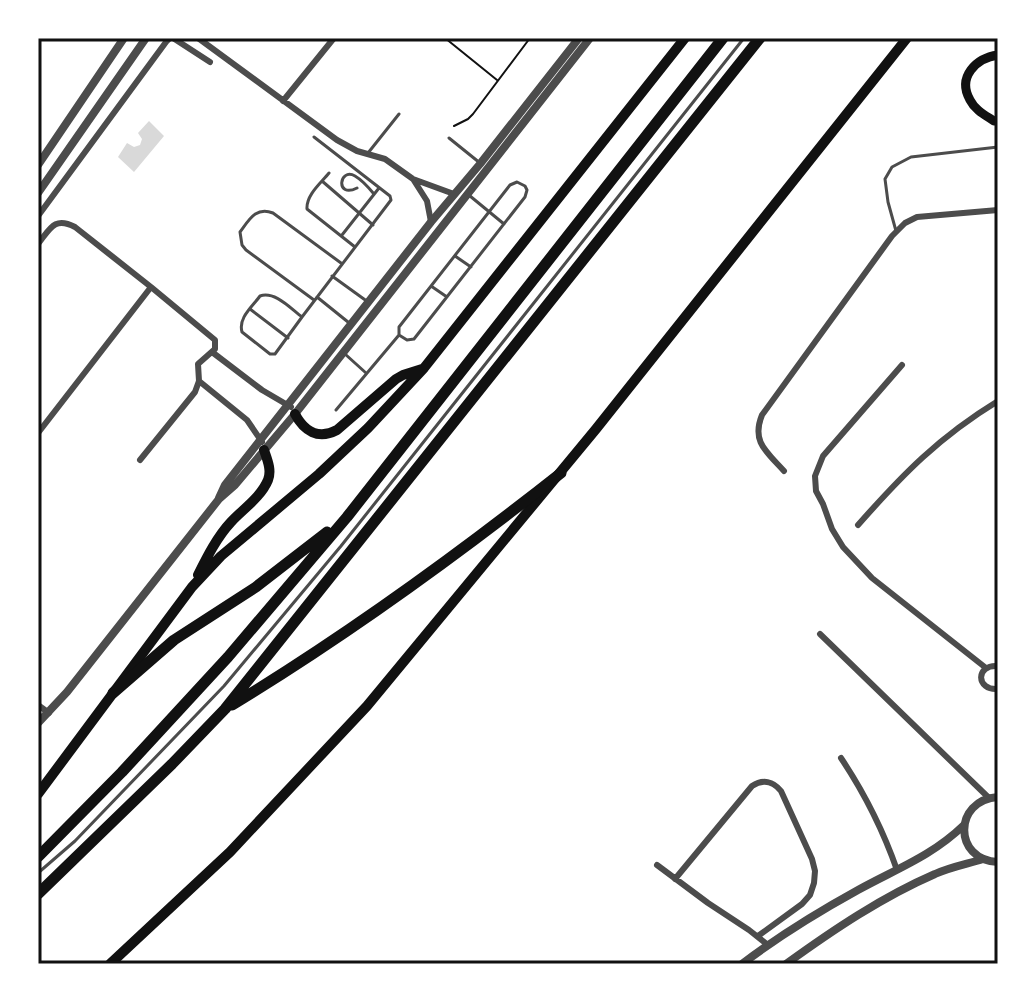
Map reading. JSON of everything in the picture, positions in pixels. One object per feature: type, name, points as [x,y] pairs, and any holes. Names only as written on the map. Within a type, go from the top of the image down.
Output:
[{"type":"highway","points":[[38,794],[192,587],[221,556],[319,474],[368,428],[424,368],[685,38]]},
{"type":"highway","points":[[38,857],[228,657],[347,517],[723,38]]},
{"type":"highway","points":[[38,894],[225,709],[760,38]]},
{"type":"highway","points":[[110,964],[230,852],[367,706],[561,473],[907,38]]},
{"type":"highway","points":[[292,409],[303,427],[311,433],[327,435],[337,430],[396,379],[424,368]]},
{"type":"highway","points":[[192,587],[228,524],[267,482],[269,466],[263,446]]},
{"type":"highway","points":[[225,709],[429,573],[561,473]]},
{"type":"highway","points":[[113,693],[174,640],[256,587],[347,517]]},
{"type":"main road","points":[[996,121],[981,113],[971,102],[966,83],[977,62],[998,55]]},
{"type":"street","points":[[38,165],[124,38]]},
{"type":"street","points":[[39,188],[146,38]]},
{"type":"street","points":[[38,216],[168,39],[172,38],[210,62]]},
{"type":"street","points":[[198,38],[337,140],[357,151],[385,159],[413,179],[454,194]]},
{"type":"street","points":[[283,101],[334,38]]},
{"type":"street","points":[[38,723],[67,692],[219,499],[231,489],[351,325],[579,38]]},
{"type":"street","points":[[292,409],[342,352],[590,38]]},
{"type":"street","points":[[413,179],[427,201],[431,222],[439,229]]},
{"type":"street","points":[[784,471],[765,451],[759,439],[758,426],[762,415],[896,231],[905,223],[923,216],[998,210]]},
{"type":"street","points":[[38,244],[56,223],[68,223],[214,338],[216,346],[198,364],[199,381],[195,392],[140,460]]},
{"type":"street","points":[[38,433],[151,287]]},
{"type":"street","points":[[212,352],[292,409]]},
{"type":"street","points":[[902,365],[823,456],[814,487],[832,529],[856,563],[986,668]]},
{"type":"street","points":[[199,381],[247,420],[263,446]]},
{"type":"street","points":[[858,525],[918,460],[958,427],[998,401]]},
{"type":"street","points":[[742,964],[833,904],[932,852],[964,825],[972,808],[994,797],[820,634]]},
{"type":"street","points":[[998,666],[986,668],[981,676],[983,685],[991,690],[998,689]]},
{"type":"street","points":[[38,705],[49,713]]},
{"type":"street","points":[[841,758],[868,801],[897,870]]},
{"type":"street","points":[[675,879],[752,786],[763,782],[775,785],[781,791],[812,859],[815,877],[813,889],[802,904],[758,936]]},
{"type":"street","points":[[964,825],[965,839],[977,856],[998,862]]},
{"type":"street","points":[[786,964],[852,919],[907,888],[943,871],[983,859]]},
{"type":"street","points":[[657,865],[768,945]]},
{"type":"lane","points":[[38,873],[75,841],[224,686],[341,546],[744,38]]},
{"type":"lane","points":[[368,153],[399,114]]},
{"type":"lane","points":[[302,317],[268,294],[260,296],[241,321],[240,328],[270,354],[278,353],[341,263],[391,200],[390,196],[314,137]]},
{"type":"lane","points":[[449,138],[480,164]]},
{"type":"lane","points":[[896,231],[885,179],[892,167],[911,157],[998,147]]},
{"type":"lane","points":[[329,173],[309,198],[307,209],[355,247]]},
{"type":"lane","points":[[357,188],[346,191],[341,181],[344,176],[354,175],[374,194]]},
{"type":"lane","points":[[322,181],[373,225]]},
{"type":"lane","points":[[336,410],[399,335],[399,327],[513,183],[525,186],[525,197],[414,339],[409,341],[399,335]]},
{"type":"lane","points":[[341,236],[379,188]]},
{"type":"lane","points":[[467,194],[504,224]]},
{"type":"lane","points":[[341,263],[266,210],[253,215],[240,232],[246,250],[351,325]]},
{"type":"lane","points":[[455,256],[471,267]]},
{"type":"lane","points":[[332,276],[368,303]]},
{"type":"lane","points":[[431,286],[447,297]]},
{"type":"lane","points":[[250,309],[288,338]]},
{"type":"lane","points":[[342,352],[367,373]]},
{"type":"path","points":[[445,38],[498,81]]},
{"type":"path","points":[[454,126],[468,119],[530,38]]},
{"type":"shaded area","points":[[149,121],[164,136],[134,172],[118,157],[127,143],[134,147],[140,145],[142,139],[138,133]]}]
